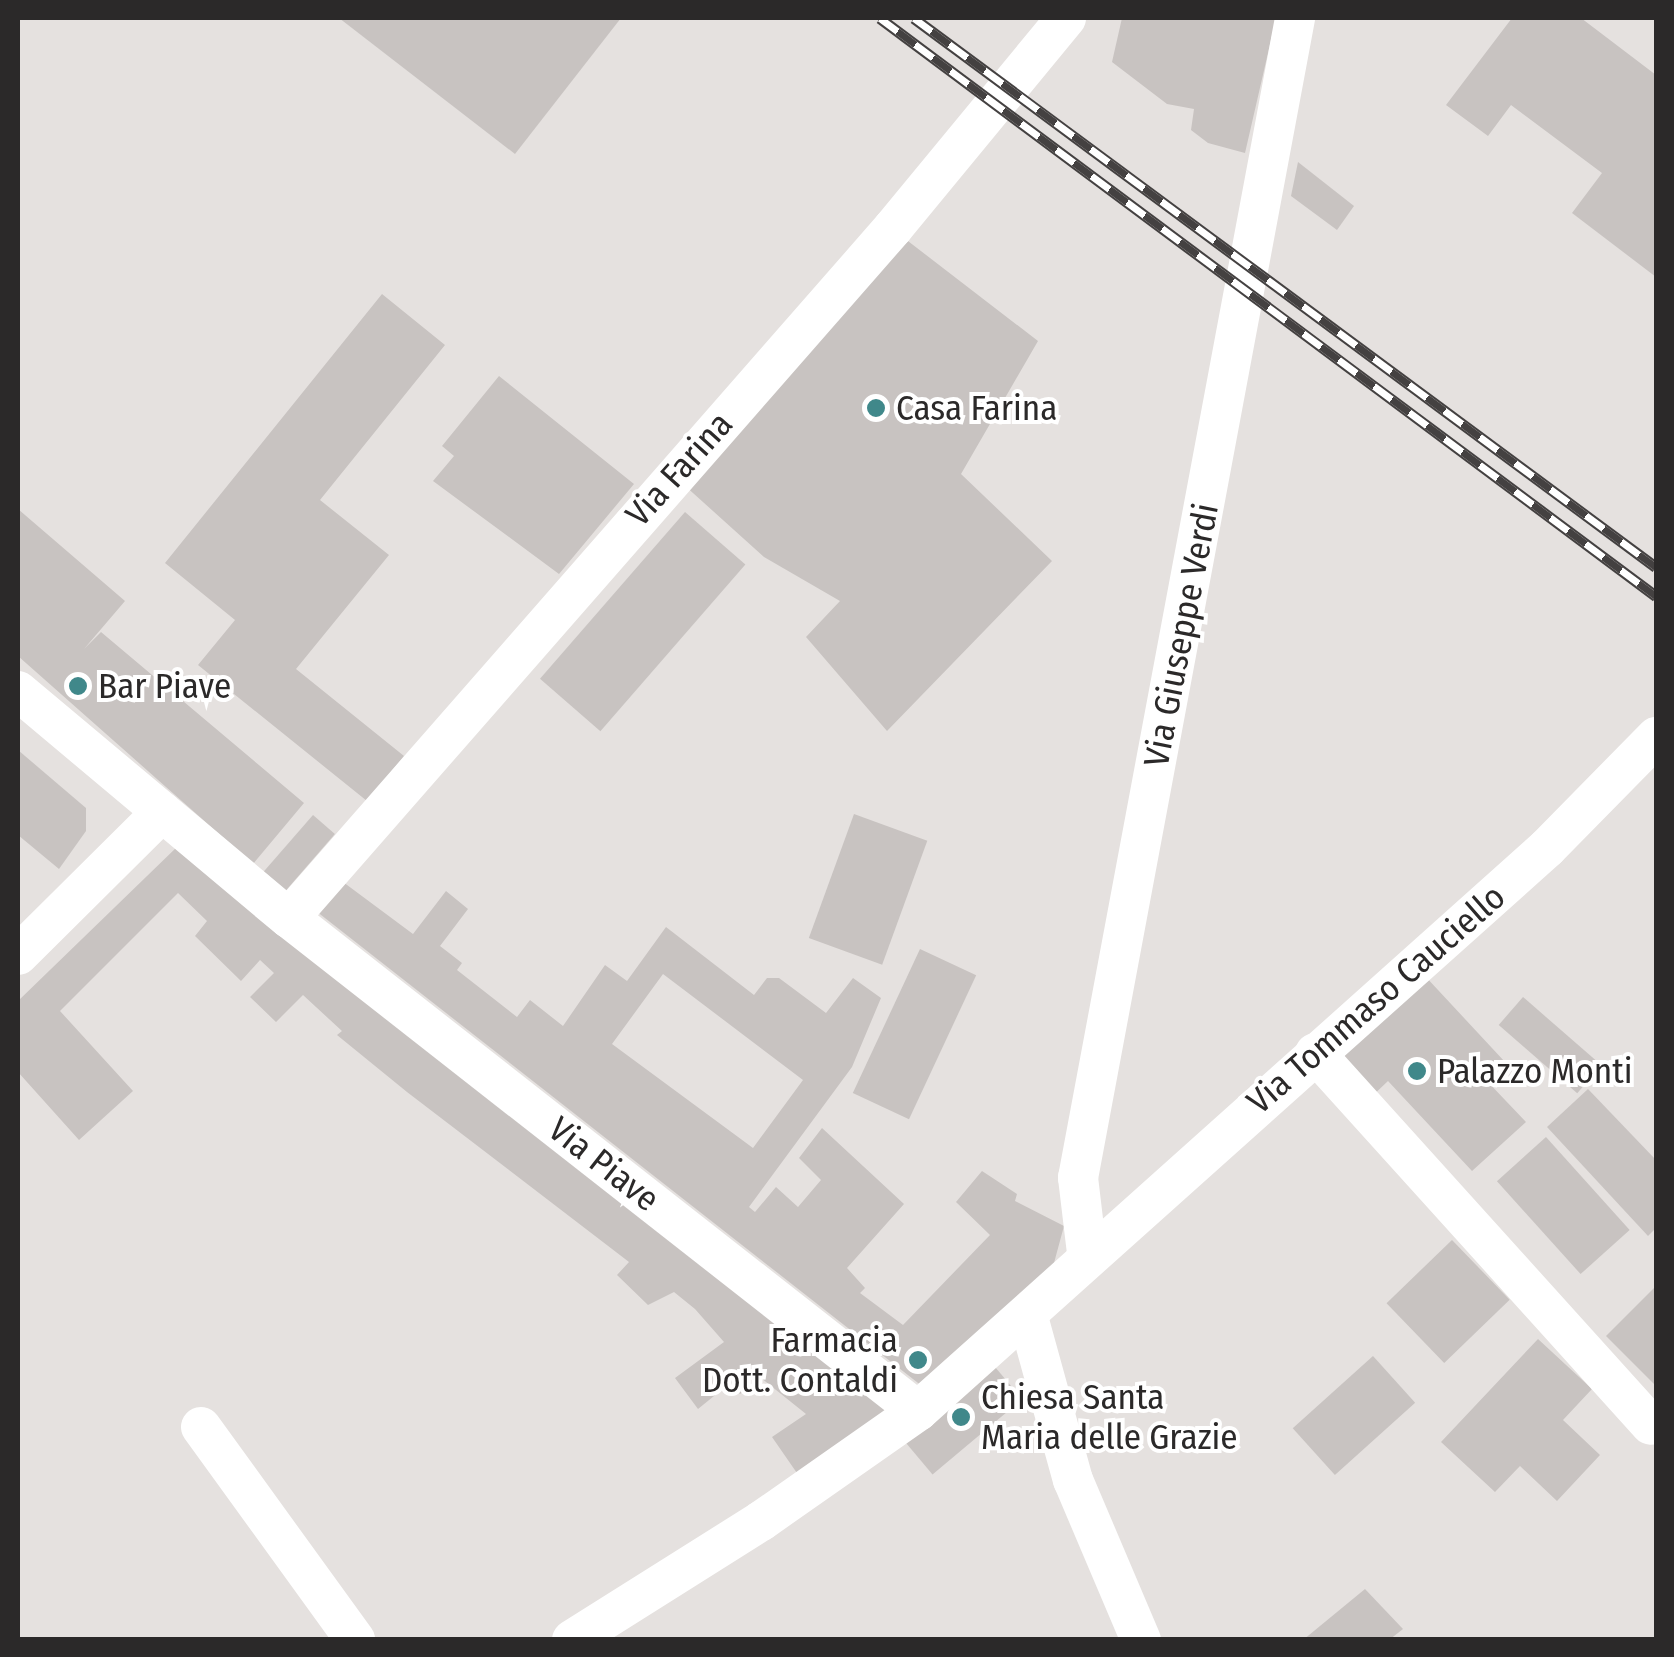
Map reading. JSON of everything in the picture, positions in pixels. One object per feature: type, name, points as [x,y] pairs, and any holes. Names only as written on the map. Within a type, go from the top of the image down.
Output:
[{"type":"street","name":"Via Farina","points":[[289,918],[893,228],[1066,18]]},
{"type":"street","name":"Via Giuseppe Verdi","points":[[1088,1253],[1078,1178],[1295,18]]},
{"type":"street","name":"Via Piave","points":[[18,691],[289,918],[918,1411]]},
{"type":"street","name":"Via Tommaso Cauciello","points":[[572,1640],[762,1521],[918,1411],[1028,1317],[1088,1253],[1547,848],[1656,737]]},
{"type":"street","points":[[18,955],[162,812]]},
{"type":"street","points":[[1315,1053],[1651,1425]]},
{"type":"street","points":[[1028,1317],[1073,1480],[1142,1640]]},
{"type":"street","points":[[200,1427],[355,1640]]},
{"type":"building","points":[[339,18],[621,18],[515,154]]},
{"type":"building","points":[[1122,18],[1276,18],[1245,153],[1208,143],[1191,130],[1194,109],[1167,104],[1112,62]]},
{"type":"building","points":[[1512,18],[1581,18],[1656,75],[1656,277],[1572,213],[1602,173],[1511,105],[1488,136],[1446,105]]},
{"type":"building","points":[[1298,162],[1354,206],[1337,230],[1291,196]]},
{"type":"building","name":"Casa Farina","points":[[904,238],[1038,341],[961,474],[1052,561],[887,731],[806,637],[840,601],[764,557],[683,484]]},
{"type":"building","points":[[382,294],[445,345],[320,500],[389,555],[296,669],[404,756],[367,801],[198,665],[235,620],[165,563]]},
{"type":"building","points":[[499,376],[634,484],[559,574],[433,481],[454,456],[442,446]]},
{"type":"building","points":[[18,509],[125,601],[84,649],[101,632],[304,803],[253,864],[18,656]]},
{"type":"building","points":[[685,512],[745,564],[600,731],[540,679]]},
{"type":"building","points":[[18,750],[86,808],[86,831],[59,869],[18,835]]},
{"type":"building","points":[[854,814],[927,841],[882,965],[809,938]]},
{"type":"building","points":[[313,815],[335,834],[286,891],[264,872]]},
{"type":"building","points":[[179,845],[895,1414],[799,1476],[772,1437],[806,1414],[761,1378],[740,1394],[730,1383],[698,1409],[675,1378],[724,1342],[695,1309],[674,1292],[648,1305],[617,1275],[629,1262],[337,1035],[342,1031],[303,995],[276,1022],[250,997],[274,973],[260,960],[241,981],[195,936],[207,921],[178,893],[60,1011],[133,1091],[79,1140],[18,1072],[18,1001]]},
{"type":"building","points":[[339,879],[413,934],[446,891],[468,909],[440,946],[462,963],[457,970],[517,1017],[530,1000],[563,1026],[605,965],[627,981],[666,927],[754,995],[767,978],[779,978],[826,1013],[853,978],[881,998],[852,1067],[749,1207],[755,1212],[776,1187],[798,1207],[821,1180],[799,1158],[822,1128],[904,1204],[847,1268],[865,1288],[860,1293],[903,1325],[990,1235],[956,1202],[982,1171],[1017,1194],[1015,1201],[1064,1226],[1054,1263],[927,1390],[316,911]],"holes":[[[663,974],[803,1080],[753,1148],[612,1044]]]},
{"type":"building","points":[[920,949],[976,975],[909,1119],[853,1093]]},
{"type":"building","name":"Palazzo Monti","points":[[1425,976],[1505,1062],[1486,1080],[1526,1122],[1472,1171],[1388,1081],[1367,1101],[1331,1062]]},
{"type":"building","points":[[1523,997],[1601,1065],[1577,1093],[1499,1025]]},
{"type":"building","points":[[1588,1089],[1656,1160],[1656,1228],[1648,1236],[1547,1127]]},
{"type":"building","points":[[1546,1137],[1630,1230],[1581,1274],[1497,1181]]},
{"type":"building","points":[[1452,1240],[1510,1300],[1444,1363],[1387,1303]]},
{"type":"building","points":[[1656,1286],[1656,1386],[1606,1336]]},
{"type":"building","points":[[1538,1339],[1592,1389],[1563,1420],[1600,1455],[1557,1501],[1520,1466],[1495,1492],[1441,1442]]},
{"type":"building","points":[[1373,1356],[1415,1403],[1335,1475],[1293,1428]]},
{"type":"building","name":"Chiesa Santa Maria delle Grazie","points":[[990,1361],[1022,1399],[933,1475],[900,1436]]},
{"type":"building","points":[[1365,1589],[1403,1629],[1389,1640],[1303,1640]]},
{"type":"railway","points":[[880,18],[1656,596]]},
{"type":"railway","points":[[914,18],[1656,567]]},
{"type":"place","name":"Casa Farina","points":[[876,408]]},
{"type":"place","name":"Bar Piave","points":[[78,686]]},
{"type":"place","name":"Palazzo Monti","points":[[1417,1071]]},
{"type":"place","name":"Farmacia Dott. Contaldi","points":[[918,1360]]},
{"type":"place","name":"Chiesa Santa Maria delle Grazie","points":[[961,1417]]}]
